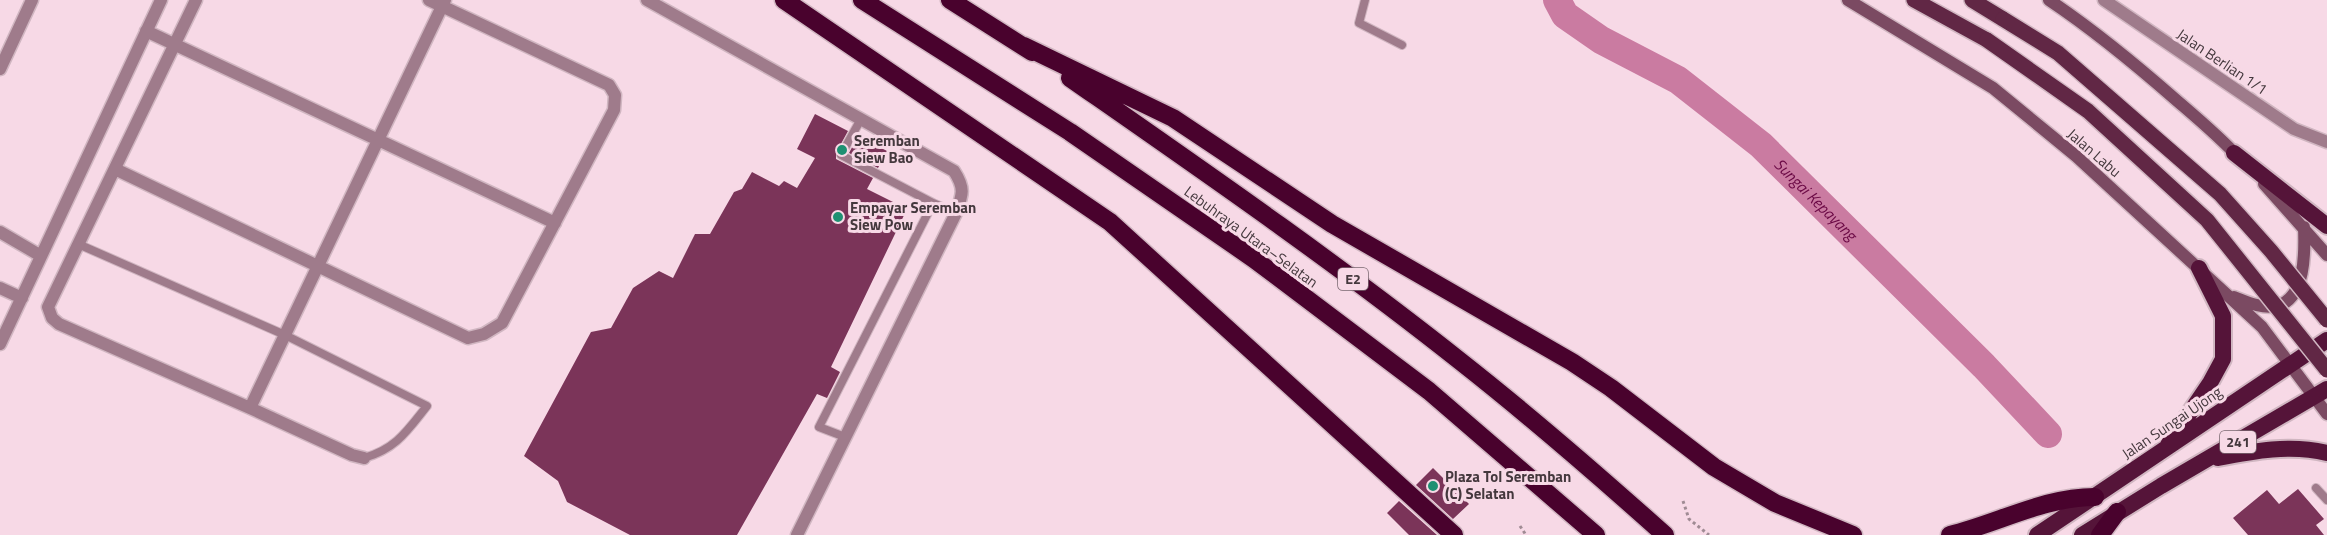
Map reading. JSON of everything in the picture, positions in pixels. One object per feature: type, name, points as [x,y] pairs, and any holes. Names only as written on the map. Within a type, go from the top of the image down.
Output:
[{"type":"highway","points":[[784,0],[1110,222],[1454,535]]},
{"type":"highway","name":"Lebuhraya Utara–Selatan","points":[[862,0],[1070,132],[1254,259],[1429,391],[1596,535]]},
{"type":"highway","name":"Lebuhraya Utara–Selatan","points":[[950,0],[1024,46],[1247,202],[1414,326],[1560,444],[1665,535]]},
{"type":"highway","points":[[1024,46],[1173,117],[1332,224],[1572,362],[1611,388],[1714,467],[1775,502],[1853,535]]},
{"type":"highway","points":[[2235,153],[2327,226]]},
{"type":"highway","points":[[2156,457],[2210,383],[2223,359],[2225,338],[2223,316],[2199,268]]},
{"type":"highway","name":"Jalan Sungai Ujong","points":[[2037,535],[2327,340]]},
{"type":"highway","name":"241","points":[[2099,528],[2161,486],[2320,392]]},
{"type":"highway","points":[[2205,461],[2252,451],[2291,449],[2327,453]]},
{"type":"highway","points":[[1950,535],[2033,507],[2085,501]]},
{"type":"main road","name":"Jalan Labu","points":[[1848,0],[1993,88],[2076,156],[2262,327],[2291,365],[2320,392],[2327,414]]},
{"type":"main road","points":[[1914,0],[1987,40],[2088,111],[2207,220],[2327,370]]},
{"type":"main road","points":[[1972,0],[2058,53],[2220,194],[2271,251],[2327,320]]},
{"type":"main road","points":[[2049,0],[2076,18],[2141,69],[2235,153],[2327,255]]},
{"type":"main road","points":[[2228,294],[2253,304],[2266,306],[2277,306],[2288,299],[2297,288],[2305,263],[2304,227]]},
{"type":"street","points":[[1,62],[32,0]]},
{"type":"street","points":[[0,344],[160,0]]},
{"type":"street","points":[[196,0],[48,308],[52,318],[59,324],[352,455],[364,458]]},
{"type":"street","points":[[647,0],[954,171],[962,184],[962,199],[956,213],[797,535]]},
{"type":"street","name":"Jalan Berlian 1/1","points":[[2104,0],[2294,129],[2327,142]]},
{"type":"street","points":[[115,169],[318,265],[468,338],[484,334],[502,323],[614,110],[615,95],[609,85],[436,1],[378,140],[318,265],[250,408]]},
{"type":"street","points":[[146,31],[555,223]]},
{"type":"street","points":[[0,232],[41,256]]},
{"type":"street","points":[[0,288],[22,298]]},
{"type":"lane","points":[[1365,0],[1359,23],[1402,45]]},
{"type":"lane","points":[[861,119],[841,155],[956,213]]},
{"type":"lane","points":[[845,437],[819,427],[933,203]]},
{"type":"lane","points":[[78,244],[285,335],[427,406],[400,440],[379,454],[364,458]]},
{"type":"lane","points":[[2316,488],[2327,500]]},
{"type":"path","points":[[1683,501],[1689,519],[1709,535]]},
{"type":"path","points":[[1520,526],[1526,535]]},
{"type":"building","points":[[815,114],[848,131],[836,153],[836,159],[873,178],[867,189],[907,209],[831,367],[840,372],[827,398],[817,394],[737,535],[630,535],[567,502],[558,481],[524,456],[591,332],[611,328],[633,288],[659,271],[673,278],[695,234],[710,234],[734,192],[742,189],[752,172],[779,186],[784,181],[797,188],[815,158],[797,149]]},
{"type":"building","points":[[858,136],[887,151],[878,168],[849,153]]},
{"type":"building","points":[[1433,468],[1469,504],[1453,519],[1416,485]]},
{"type":"building","points":[[2298,489],[2324,519],[2316,525],[2324,535],[2248,535],[2233,518],[2267,490],[2279,504]]},
{"type":"building","points":[[1399,501],[1437,535],[1409,535],[1387,513]]},
{"type":"waterway","name":"Sungai Kepayang","points":[[1557,0],[1565,15],[1601,40],[1678,80],[1761,145],[1984,366],[2048,434]]},
{"type":"place","name":"Seremban Siew Bao","points":[[842,150]]},
{"type":"place","name":"Empayar Seremban Siew Pow","points":[[838,217]]},
{"type":"place","name":"Plaza Tol Seremban (C) Selatan","points":[[1433,486]]}]
